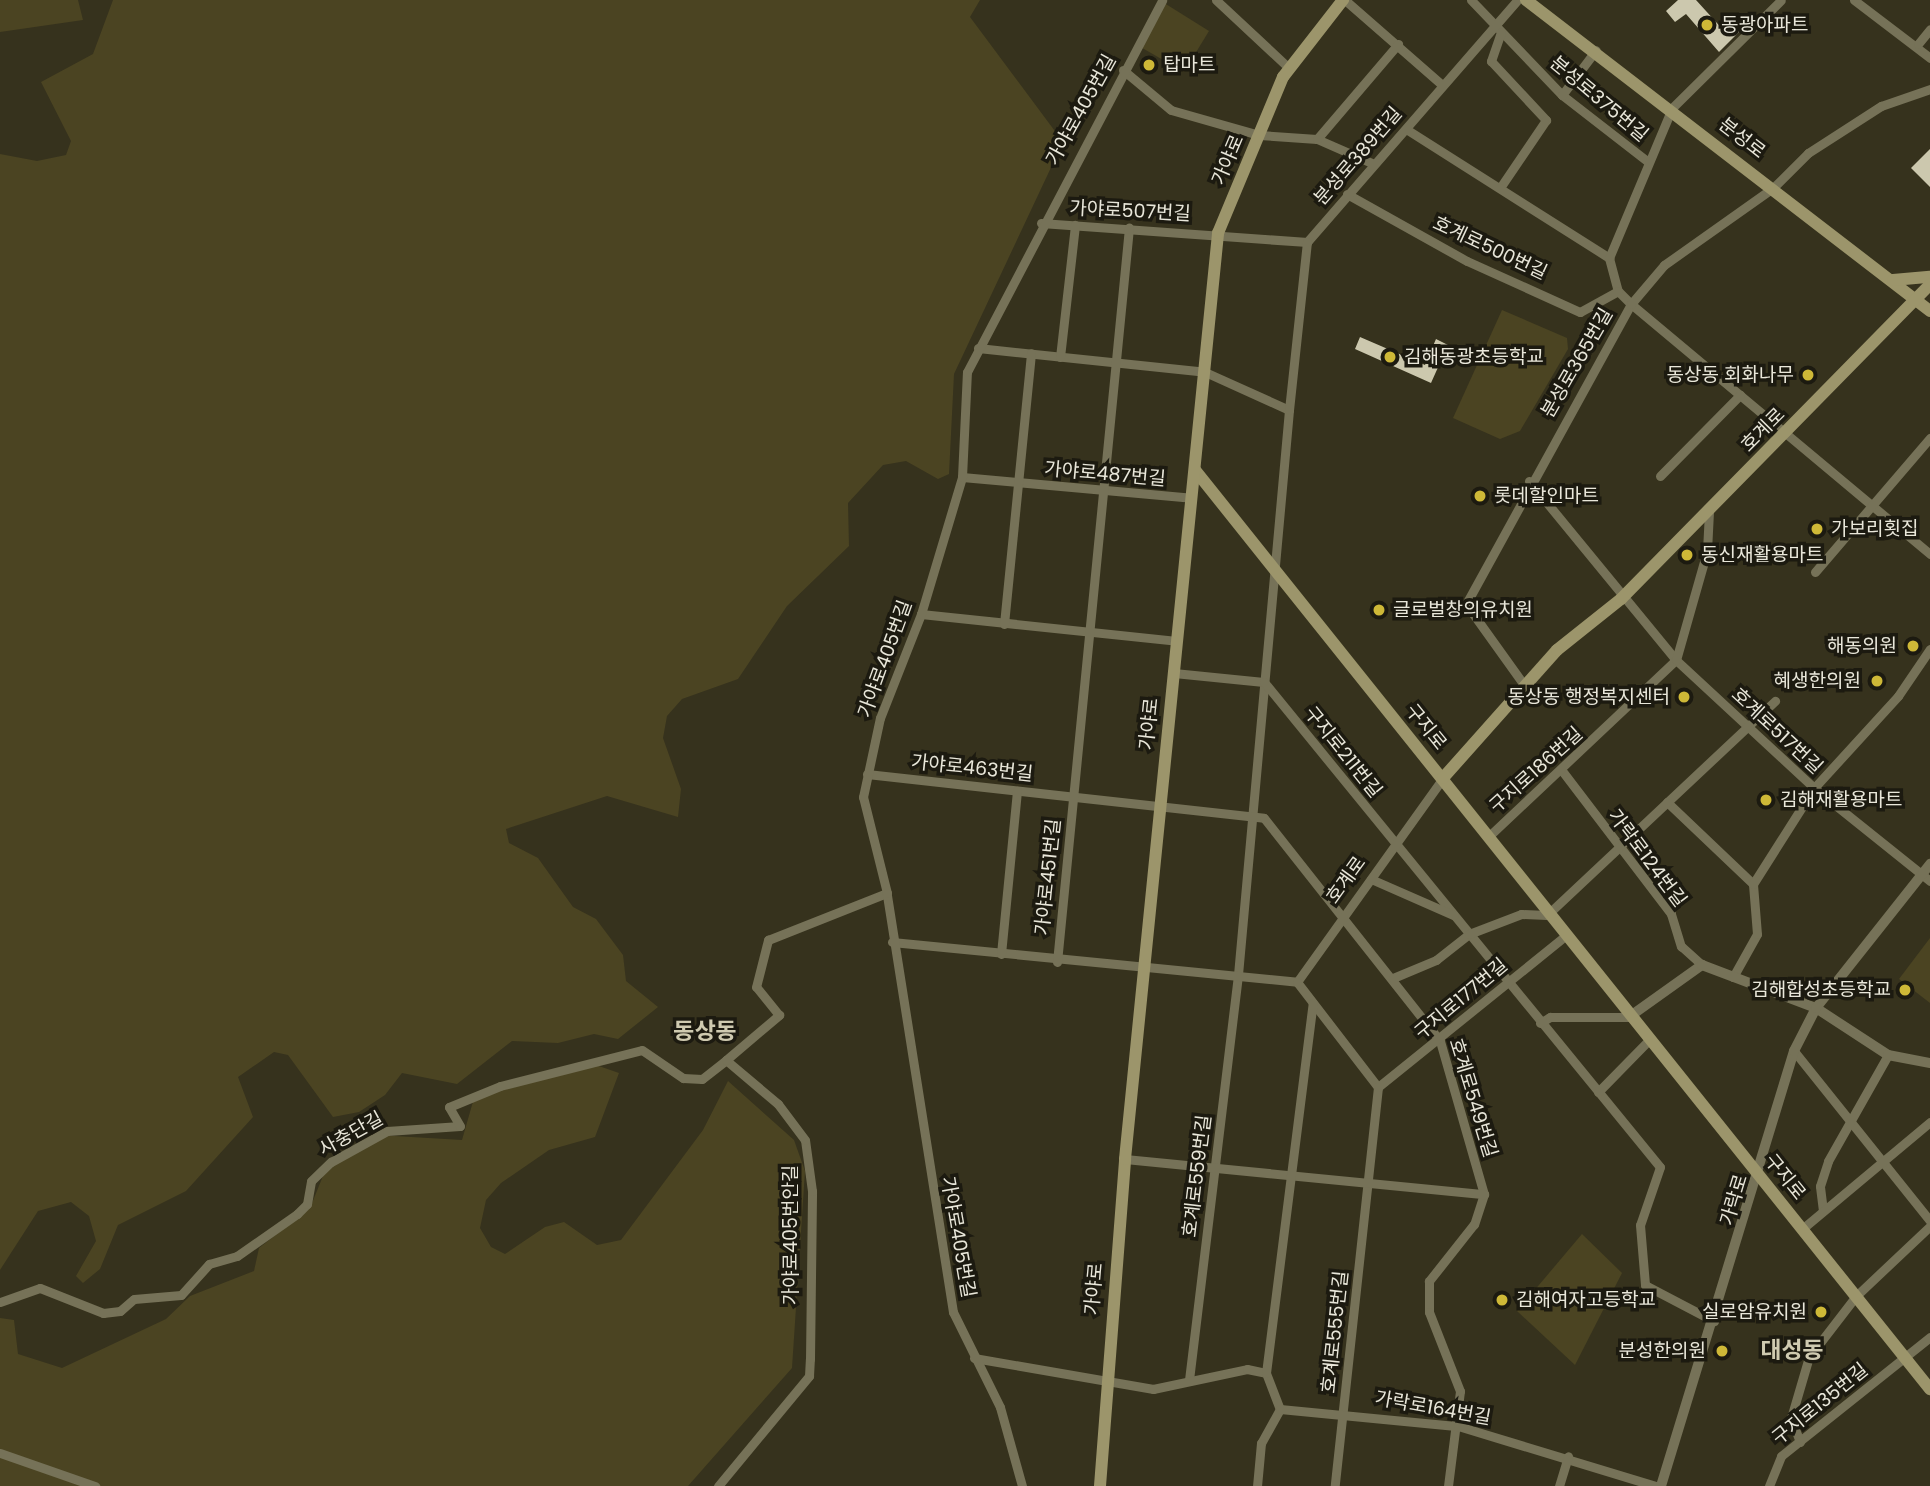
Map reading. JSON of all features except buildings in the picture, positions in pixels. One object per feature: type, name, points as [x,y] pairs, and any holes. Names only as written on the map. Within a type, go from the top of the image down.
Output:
[{"type":"main road","name":"가야로","points":[[1100,1486],[1105,1380],[1125,1159],[1218,233],[1289,68],[1344,0]]},
{"type":"main road","name":"분성로","points":[[1526,0],[1672,108],[1930,311]]},
{"type":"main road","points":[[1891,280],[1930,277]]},
{"type":"main road","name":"호계로","points":[[1443,778],[1524,685],[1621,599],[1930,285]]},
{"type":"main road","name":"구지로","points":[[1195,470],[1443,778],[1547,915],[1930,1389]]},
{"type":"street","name":"가야로405번길","points":[[1022,1486],[1000,1407],[953,1312],[938,1237],[892,942],[887,893],[863,797],[880,718],[921,614],[961,477],[967,372],[1041,223],[1162,0]]},
{"type":"street","points":[[1216,0],[1289,68]]},
{"type":"street","points":[[1344,0],[1398,44],[1442,85]]},
{"type":"street","points":[[1471,0],[1498,29],[1491,61],[1546,120],[1502,185]]},
{"type":"street","name":"분성로389번길","points":[[1307,242],[1442,85],[1498,29],[1517,0]]},
{"type":"street","points":[[1672,108],[1781,0]]},
{"type":"street","points":[[1854,0],[1917,44],[1930,58]]},
{"type":"street","name":"분성로375번길","points":[[1498,29],[1562,95],[1647,161]]},
{"type":"street","points":[[1917,44],[1930,29]]},
{"type":"street","points":[[1317,139],[1398,44]]},
{"type":"street","points":[[1562,95],[1596,50]]},
{"type":"street","points":[[1123,70],[1171,110],[1259,135],[1317,139],[1374,164]]},
{"type":"street","name":"분성로365번길","points":[[1524,685],[1466,604],[1529,481],[1631,304],[1664,265],[1774,187],[1808,153],[1881,106],[1930,89]]},
{"type":"street","name":"분성로375번길","points":[[1609,258],[1647,161],[1672,108]]},
{"type":"street","points":[[1406,129],[1502,185],[1609,258],[1618,291],[1631,304],[1930,554]]},
{"type":"street","name":"호계로500번길","points":[[1347,194],[1467,261],[1580,312],[1618,291]]},
{"type":"street","name":"가야로507번길","points":[[1041,223],[1218,233]]},
{"type":"street","points":[[1060,356],[1074,225]]},
{"type":"street","points":[[1074,795],[1129,228]]},
{"type":"street","points":[[1218,233],[1307,242],[1272,566],[1238,975]]},
{"type":"street","points":[[978,348],[1205,372],[1289,410]]},
{"type":"street","name":"가야로487번길","points":[[1017,484],[1031,354]]},
{"type":"street","points":[[1660,476],[1740,395]]},
{"type":"street","points":[[1815,572],[1930,438]]},
{"type":"street","name":"가야로487번길","points":[[961,477],[1191,498]]},
{"type":"street","points":[[1529,481],[1621,599]]},
{"type":"street","points":[[1004,624],[1017,484]]},
{"type":"street","name":"구지로186번길","points":[[1488,837],[1563,772],[1676,660],[1707,551],[1709,511]]},
{"type":"street","name":"호계로517번길","points":[[1621,599],[1676,660],[1747,727],[1814,788],[1926,878]]},
{"type":"street","points":[[921,614],[1177,641]]},
{"type":"street","points":[[1733,977],[1757,934],[1753,884],[1814,788],[1898,696],[1930,649]]},
{"type":"street","points":[[1174,673],[1264,682]]},
{"type":"street","name":"구지로211번길","points":[[1264,682],[1660,1167],[1640,1225],[1645,1285],[1714,1321]]},
{"type":"street","points":[[1393,978],[1436,960],[1469,934],[1521,914],[1547,915],[1774,701]]},
{"type":"street","name":"가락로124번길","points":[[1563,772],[1617,850],[1671,914],[1681,946],[1702,965],[1816,1009],[1888,1055]]},
{"type":"street","name":"가야로463번길","points":[[867,774],[1160,806]]},
{"type":"street","name":"호계로","points":[[1297,982],[1443,778]]},
{"type":"street","name":"가야로451번길","points":[[1001,954],[1017,791]]},
{"type":"street","name":"가야로451번길","points":[[1057,962],[1074,795]]},
{"type":"street","points":[[1667,802],[1753,884]]},
{"type":"street","points":[[1160,806],[1253,813],[1264,818],[1343,916]]},
{"type":"street","name":"가락로","points":[[1661,1486],[1760,1176],[1794,1051],[1816,1009],[1926,878],[1930,864]]},
{"type":"street","points":[[1371,879],[1454,916]]},
{"type":"street","points":[[726,1060],[779,1015],[756,987],[768,940],[887,893]]},
{"type":"street","name":"호계로549번길","points":[[1343,916],[1440,1041],[1484,1194]]},
{"type":"street","name":"구지로177번길","points":[[1378,1087],[1440,1041],[1565,936]]},
{"type":"street","name":"가야로451번길","points":[[892,942],[1145,971]]},
{"type":"street","points":[[1540,1023],[1550,1017],[1629,1017],[1702,965]]},
{"type":"street","points":[[1145,971],[1238,975],[1297,982],[1378,1087]]},
{"type":"street","name":"호계로559번길","points":[[1189,1381],[1238,975]]},
{"type":"street","points":[[1257,1486],[1261,1443],[1280,1409],[1266,1373],[1313,1003]]},
{"type":"street","points":[[1598,1092],[1649,1040]]},
{"type":"street","name":"사충단길","points":[[0,1302],[40,1287],[103,1312],[120,1311],[134,1299],[181,1295],[209,1264],[237,1256],[297,1214],[307,1204],[311,1181],[331,1162],[387,1131],[455,1128],[461,1122],[449,1107],[500,1086],[642,1050],[683,1078],[702,1079],[726,1060]]},
{"type":"street","points":[[1794,1051],[1930,1224],[1856,1296],[1809,1357],[1791,1418],[1800,1442]]},
{"type":"street","points":[[1823,1211],[1820,1186],[1888,1055],[1930,1063]]},
{"type":"street","name":"가야로405번안길","points":[[718,1486],[809,1376],[810,1359],[812,1191],[805,1140],[778,1104],[726,1060]]},
{"type":"street","name":"호계로555번길","points":[[1335,1486],[1378,1087]]},
{"type":"street","points":[[1802,1229],[1930,1122]]},
{"type":"street","points":[[1125,1159],[1484,1194],[1474,1224],[1429,1281],[1429,1312],[1456,1369],[1458,1426],[1448,1486]]},
{"type":"street","name":"구지로135번길","points":[[1769,1486],[1781,1456],[1930,1337]]},
{"type":"street","points":[[974,1358],[1153,1390],[1247,1369],[1266,1373]]},
{"type":"street","name":"가락로164번길","points":[[1280,1409],[1344,1411],[1458,1426],[1568,1456],[1655,1486]]},
{"type":"street","points":[[0,1453],[95,1486]]},
{"type":"street","points":[[1559,1486],[1568,1456]]},
{"type":"shaded area","points":[[0,0],[78,0],[83,20],[0,32]]},
{"type":"shaded area","points":[[113,0],[980,0],[970,17],[1063,142],[954,374],[949,474],[938,479],[906,461],[883,465],[848,503],[849,546],[787,606],[738,679],[682,699],[667,716],[663,738],[681,789],[678,817],[607,796],[506,829],[509,843],[538,858],[573,907],[596,919],[623,955],[626,981],[658,1007],[618,1039],[594,1034],[558,1043],[512,1041],[457,1084],[402,1073],[385,1095],[359,1112],[333,1117],[288,1055],[274,1052],[238,1077],[253,1117],[186,1191],[118,1225],[100,1269],[83,1283],[76,1276],[96,1241],[89,1216],[71,1202],[38,1211],[0,1270],[0,154],[37,161],[66,155],[71,141],[41,82],[93,54]]},
{"type":"shaded area","points":[[1161,1],[1209,31],[1184,72],[1137,45]]},
{"type":"shaded area","points":[[1502,310],[1567,338],[1568,349],[1520,431],[1500,439],[1453,418]]},
{"type":"shaded area","points":[[1930,938],[1930,1003],[1899,979]]},
{"type":"shaded area","points":[[596,1065],[619,1073],[595,1137],[549,1150],[501,1183],[486,1200],[480,1228],[491,1247],[505,1254],[545,1227],[564,1222],[597,1245],[621,1240],[703,1130],[728,1081],[794,1140],[805,1171],[792,1368],[688,1486],[0,1486],[0,1318],[14,1320],[18,1354],[62,1368],[166,1319],[190,1296],[254,1271],[259,1248],[310,1208],[325,1171],[377,1135],[462,1140],[474,1098]]},
{"type":"shaded area","points":[[1582,1234],[1622,1273],[1575,1365],[1517,1311]]},
{"type":"place","name":"동광아파트","points":[[1707,25]]},
{"type":"place","name":"탑마트","points":[[1149,65]]},
{"type":"place","name":"김해동광초등학교","points":[[1390,357]]},
{"type":"place","name":"동상동 회화나무","points":[[1808,375]]},
{"type":"place","name":"롯데할인마트","points":[[1480,496]]},
{"type":"place","name":"가보리횟집","points":[[1817,529]]},
{"type":"place","name":"동신재활용마트","points":[[1687,555]]},
{"type":"place","name":"글로벌창의유치원","points":[[1379,610]]},
{"type":"place","name":"해동의원","points":[[1913,646]]},
{"type":"place","name":"혜생한의원","points":[[1877,681]]},
{"type":"place","name":"동상동 행정복지센터","points":[[1684,697]]},
{"type":"place","name":"김해재활용마트","points":[[1766,800]]},
{"type":"place","name":"김해합성초등학교","points":[[1905,990]]},
{"type":"place","name":"김해여자고등학교","points":[[1502,1300]]},
{"type":"place","name":"실로암유치원","points":[[1821,1312]]},
{"type":"place","name":"분성한의원","points":[[1722,1351]]},
{"type":"district","name":"동상동","points":[[705,1031]]},
{"type":"district","name":"대성동","points":[[1792,1350]]}]
